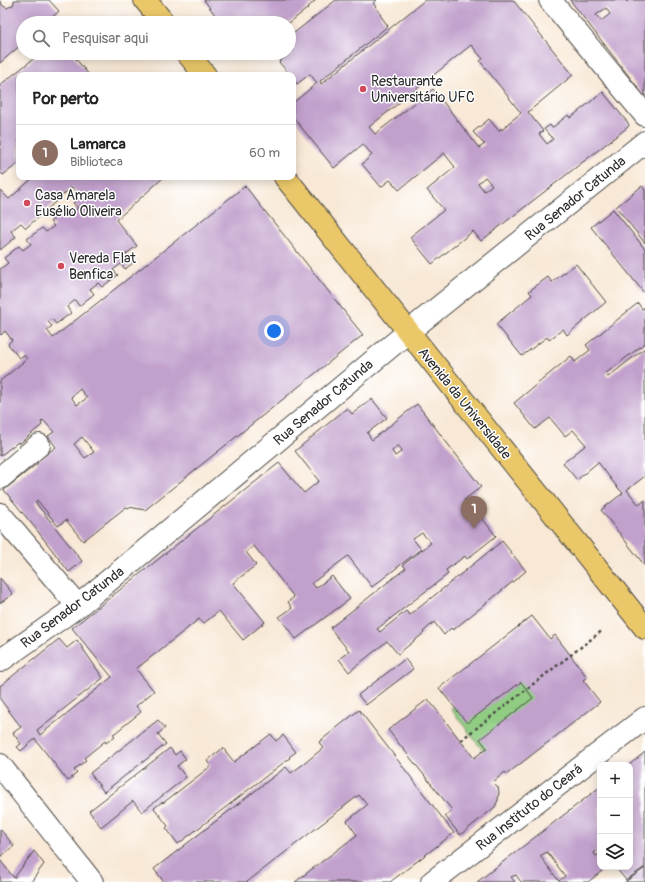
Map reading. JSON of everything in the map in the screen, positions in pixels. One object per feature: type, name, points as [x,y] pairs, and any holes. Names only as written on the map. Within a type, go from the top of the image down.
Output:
[{"type":"main road","points":[[145,0],[158,16]]},
{"type":"main road","points":[[193,60],[203,72]]},
{"type":"main road","name":"Avenida da Universidade","points":[[288,180],[645,628]]},
{"type":"street","points":[[550,0],[645,114]]},
{"type":"street","name":"Rua Senador Catunda","points":[[0,661],[78,606],[408,332],[645,142]]},
{"type":"street","points":[[0,478],[39,445]]},
{"type":"street","points":[[0,514],[78,606]]},
{"type":"street","name":"Rua Instituto do Ceará","points":[[432,882],[645,718]]},
{"type":"street","points":[[0,766],[92,882]]},
{"type":"path","points":[[461,740],[602,630]]},
{"type":"green space","points":[[531,648],[569,704],[494,765],[451,709]]},
{"type":"building","points":[[14,0],[49,0],[59,11],[54,16],[16,16],[16,49],[0,63],[0,1],[3,6],[7,8],[13,5]]},
{"type":"building","points":[[204,0],[316,0],[296,17],[296,16],[216,16]]},
{"type":"building","points":[[336,0],[377,0],[373,3],[388,26],[320,81],[321,84],[425,0],[513,0],[573,75],[528,112],[543,131],[539,134],[547,144],[553,139],[544,129],[550,125],[552,128],[568,115],[570,118],[603,92],[629,125],[481,241],[473,231],[432,264],[410,237],[444,210],[427,190],[455,167],[444,153],[399,190],[390,180],[381,187],[362,164],[372,155],[363,144],[334,168],[296,121],[296,100],[317,83],[310,74],[297,84],[296,72],[287,72],[279,62],[282,60],[296,60],[296,31]],"holes":[[[471,45],[483,59],[480,61],[521,113],[502,130],[501,128],[499,131],[489,119],[473,132],[485,144],[479,148],[433,89],[375,134],[369,127]],[[485,177],[492,185],[484,191],[478,183]]]},
{"type":"building","points":[[570,0],[625,0],[627,2],[629,0],[645,0],[645,97]],"holes":[[[606,8],[610,14],[601,21],[596,15]]]},
{"type":"building","points":[[32,60],[77,60],[87,72],[17,72]]},
{"type":"building","points":[[16,73],[16,165],[3,175],[0,172],[0,85]]},
{"type":"building","points":[[31,180],[161,180],[116,220],[137,246],[126,254],[133,263],[125,269],[121,264],[113,270],[118,275],[102,287],[98,283],[90,289],[94,294],[79,306],[75,300],[67,307],[71,313],[56,324],[52,319],[48,322],[52,326],[47,330],[53,338],[245,186],[363,335],[145,510],[126,507],[83,541],[66,520],[58,526],[37,500],[35,502],[82,561],[69,572],[4,490],[38,463],[37,461],[56,447],[48,436],[54,432],[43,420],[41,422],[42,425],[19,444],[18,442],[0,456],[0,381],[27,359],[24,355],[19,358],[8,344],[12,340],[5,331],[1,335],[0,334],[0,269],[8,263],[4,258],[19,246],[23,250],[31,244],[27,239],[42,228],[46,232],[54,226],[50,222],[65,209],[70,214],[78,208],[73,203],[81,197],[72,187],[26,228],[21,223],[11,231],[16,237],[0,250],[0,190],[9,199]],"holes":[[[80,389],[87,398],[77,405],[71,397]],[[82,437],[94,452],[85,458],[74,444]]]},
{"type":"building","points":[[642,186],[645,190],[645,243],[616,207]]},
{"type":"building","points":[[613,209],[645,249],[645,294],[591,227]]},
{"type":"building","points":[[576,264],[606,302],[567,335],[563,329],[549,340],[547,337],[522,356],[496,324],[532,295],[529,291],[548,277],[552,282]]},
{"type":"building","points":[[638,303],[642,309],[645,307],[645,343],[605,374],[608,377],[645,348],[645,476],[627,490],[639,505],[645,500],[645,566],[601,510],[623,493],[598,462],[577,480],[563,463],[586,445],[573,430],[565,436],[550,418],[535,429],[514,403],[571,356],[575,362],[590,350],[586,345]]},
{"type":"building","points":[[372,399],[387,418],[367,433],[372,440],[417,404],[481,487],[464,500],[473,511],[475,509],[496,536],[467,559],[465,556],[446,570],[448,574],[377,629],[380,632],[406,611],[410,615],[502,541],[526,571],[453,630],[451,628],[444,635],[434,622],[423,632],[424,633],[398,654],[387,641],[349,672],[339,659],[349,651],[330,628],[406,568],[403,565],[404,564],[431,543],[422,533],[413,539],[421,549],[372,587],[348,556],[312,583],[316,588],[332,576],[350,599],[296,639],[279,617],[292,608],[288,602],[294,597],[254,546],[246,552],[256,565],[233,583],[265,622],[243,640],[219,611],[203,624],[199,619],[136,669],[154,691],[136,706],[141,712],[113,734],[115,736],[106,743],[105,741],[84,758],[86,760],[74,770],[77,773],[68,781],[35,739],[21,751],[17,747],[21,744],[13,733],[21,727],[0,699],[0,686],[59,639],[67,648],[77,640],[103,678],[37,730],[40,735],[112,677],[72,628],[279,463],[304,493],[319,481],[295,451],[347,408],[352,414]],"holes":[[[398,445],[402,451],[395,456],[392,451]]]},
{"type":"building","points":[[0,578],[13,594],[0,603]]},
{"type":"building","points":[[532,616],[550,639],[555,635],[587,677],[583,680],[600,702],[507,774],[505,772],[493,782],[498,787],[499,792],[495,807],[460,835],[445,816],[452,810],[388,730],[428,699],[474,758],[487,748],[480,739],[533,698],[521,682],[467,723],[439,688]]},
{"type":"building","points":[[405,659],[413,669],[366,705],[358,695]]},
{"type":"building","points":[[359,710],[454,833],[390,882],[295,882],[357,835],[347,821],[367,805],[359,795],[247,882],[164,882],[154,869],[286,767],[291,773],[305,763],[323,748],[319,742]]},
{"type":"building","points":[[158,720],[165,728],[158,734],[166,744],[104,792],[90,773]]},
{"type":"building","points":[[271,734],[276,741],[283,735],[296,752],[178,844],[166,828],[168,826],[154,808],[162,802],[163,803],[211,766],[207,761],[223,748],[234,762]]},
{"type":"building","points":[[170,748],[175,755],[180,751],[186,759],[177,766],[186,777],[142,812],[133,801],[101,827],[89,811]]},
{"type":"building","points":[[645,752],[645,867],[626,880],[618,870],[633,870],[633,762]]},
{"type":"building","points":[[597,789],[597,850],[594,853],[597,855],[597,870],[603,870],[588,882],[521,882],[516,875],[511,877],[515,882],[477,882]],"holes":[[[547,852],[565,876],[559,881],[540,856]]]},
{"type":"building","points":[[0,829],[14,846],[0,857]]},
{"type":"building","points":[[34,851],[44,864],[31,882],[0,882],[0,860],[14,878]]},
{"type":"building","points":[[645,868],[645,882],[625,882]]},
{"type":"place","name":"Restaurante Universitário UFC","points":[[363,89]]},
{"type":"place","name":"Casa Amarela Eusélio Oliveira","points":[[27,203]]},
{"type":"place","name":"Vereda Flat Benfica","points":[[61,266]]},
{"type":"place","name":"Lamarca","points":[[474,529]]}]
